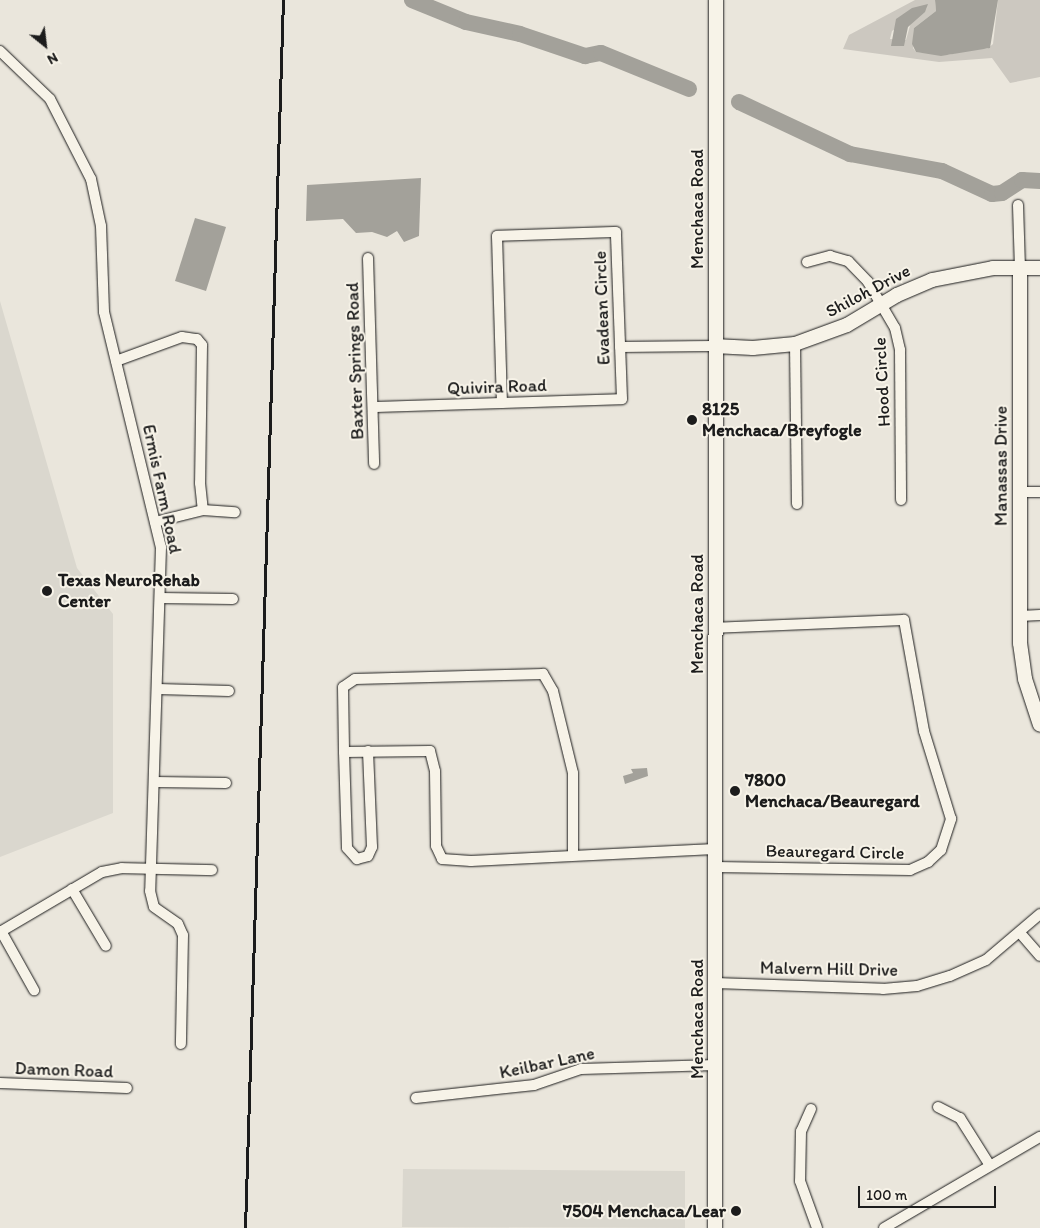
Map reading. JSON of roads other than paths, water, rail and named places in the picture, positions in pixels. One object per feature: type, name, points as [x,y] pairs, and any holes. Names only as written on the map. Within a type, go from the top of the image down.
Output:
[{"type":"main road","name":"Menchaca Road","points":[[714,1228],[716,1066],[714,346],[716,0]]},
{"type":"main road","name":"Manassas Drive","points":[[1020,268],[1021,658],[1040,725]]},
{"type":"main road","name":"Shiloh Drive","points":[[714,346],[753,348],[795,344],[847,325],[912,287],[951,274],[1040,268]]},
{"type":"street","name":"Ermis Farm Road","points":[[0,51],[32,79],[58,112],[90,179],[101,226],[102,297],[161,554],[151,868],[152,904],[178,924],[183,935],[180,1044]]},
{"type":"street","name":"Manassas Drive","points":[[1018,205],[1020,268]]},
{"type":"street","name":"Evadean Circle","points":[[502,403],[497,236],[616,232],[622,399]]},
{"type":"street","name":"Hood Circle","points":[[807,262],[830,256],[848,261],[862,273],[882,303],[895,328],[900,350],[901,500]]},
{"type":"street","name":"Baxter Springs Road","points":[[368,258],[374,464]]},
{"type":"street","points":[[116,361],[182,337],[190,336],[202,345],[200,483],[203,510]]},
{"type":"street","points":[[795,344],[797,504]]},
{"type":"street","points":[[620,347],[714,346]]},
{"type":"street","name":"Quivira Road","points":[[373,407],[622,399]]},
{"type":"street","points":[[1020,492],[1040,492]]},
{"type":"street","points":[[155,522],[203,510],[235,512]]},
{"type":"street","points":[[160,598],[233,599]]},
{"type":"street","points":[[1020,616],[1040,615]]},
{"type":"street","name":"Beauregard Circle","points":[[715,867],[910,870],[942,850],[951,819],[922,723],[904,620],[716,628]]},
{"type":"street","points":[[368,751],[372,847],[368,856],[357,859],[347,848],[341,704],[347,682],[451,674],[543,674],[553,691],[573,773],[574,855]]},
{"type":"street","points":[[158,689],[229,690]]},
{"type":"street","points":[[344,752],[430,751],[435,771],[436,846],[442,859],[471,861],[716,849]]},
{"type":"street","points":[[155,782],[226,783]]},
{"type":"street","points":[[34,990],[0,932],[102,872],[151,868],[212,870]]},
{"type":"street","points":[[72,889],[106,946]]},
{"type":"street","name":"Malvern Hill Drive","points":[[715,983],[883,989],[917,986],[969,969],[1021,934],[1040,914]]},
{"type":"street","points":[[1021,934],[1040,956]]},
{"type":"street","name":"Keilbar Lane","points":[[416,1098],[534,1085],[581,1069],[716,1066]]},
{"type":"street","name":"Damon Road","points":[[0,1083],[126,1088]]},
{"type":"street","points":[[938,1107],[960,1118],[990,1164]]},
{"type":"street","points":[[811,1109],[800,1139],[800,1181],[817,1228]]},
{"type":"street","points":[[884,1228],[990,1164],[1040,1137]]},
{"type":"waterway","points":[[412,0],[466,22],[520,34],[585,56],[601,53],[689,89]]},
{"type":"waterway","points":[[739,102],[850,154],[942,171],[992,194],[1002,193],[1022,180],[1040,181]]},
{"type":"railway","points":[[245,1228],[283,0]]},
{"type":"place","name":"8125 Menchaca/Breyfogle","points":[[692,420]]},
{"type":"place","name":"Texas NeuroRehab Center","points":[[47,591]]},
{"type":"place","name":"7800 Menchaca/Beauregard","points":[[735,791]]},
{"type":"place","name":"7504 Menchaca/Lear","points":[[736,1211]]}]
